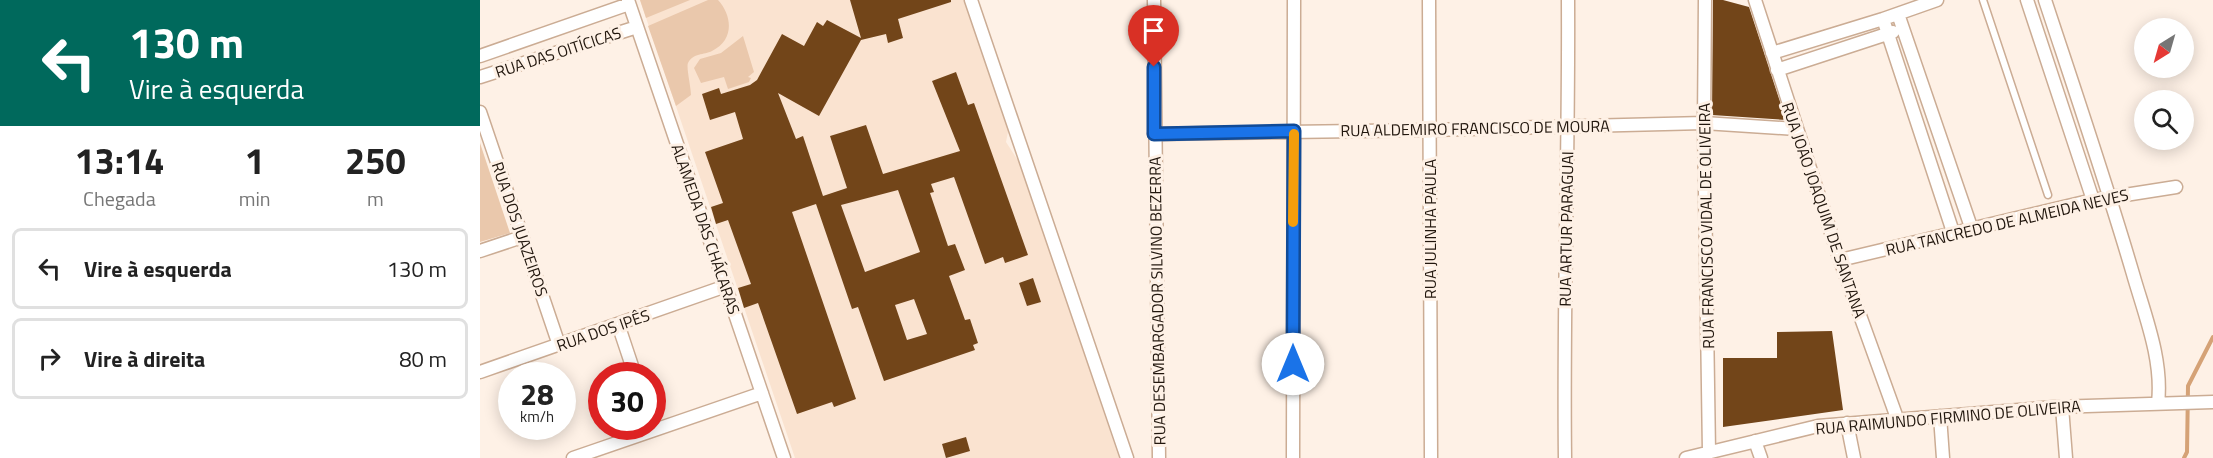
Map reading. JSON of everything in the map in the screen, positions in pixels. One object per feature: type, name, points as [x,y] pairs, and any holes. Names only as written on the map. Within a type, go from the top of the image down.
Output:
[{"type":"street","points":[[971,0],[1127,458]]},
{"type":"street","name":"RUA DESEMBARGADOR SILVINO BEZERRA","points":[[1154,0],[1160,458]]},
{"type":"street","points":[[1293,458],[1294,0]]},
{"type":"street","name":"RUA JULINHA PAULA","points":[[1429,0],[1431,458]]},
{"type":"street","name":"RUA ARTUR PARAGUAI","points":[[1565,458],[1564,348],[1569,126],[1568,0]]},
{"type":"street","name":"RUA FRANCISCO VIDAL DE OLIVEIRA","points":[[1705,0],[1704,123],[1709,452]]},
{"type":"street","name":"RUA JOÃO JOAQUIM DE SANTANA","points":[[1755,0],[1840,260],[1896,418]]},
{"type":"street","points":[[1772,53],[1937,0]]},
{"type":"street","points":[[2027,0],[2093,200]]},
{"type":"street","points":[[2045,0],[2110,197],[2153,345],[2164,403]]},
{"type":"street","name":"ALAMEDA DAS CHÁCARAS","points":[[629,2],[784,458]]},
{"type":"street","name":"RUA DAS OITÍCICAS","points":[[480,56],[629,2]]},
{"type":"street","points":[[1898,14],[1971,227]]},
{"type":"street","points":[[1883,19],[1953,232]]},
{"type":"street","name":"RUA DAS OITÍCICAS","points":[[480,77],[637,27]]},
{"type":"street","points":[[1778,70],[1903,29]]},
{"type":"street","name":"RUA DOS JUAZEIROS","points":[[480,112],[559,345]]},
{"type":"street","name":"RUA ALDEMIRO FRANCISCO DE MOURA","points":[[1154,134],[1704,123],[1796,129]]},
{"type":"street","name":"RUA TANCREDO DE ALMEIDA NEVES","points":[[1840,260],[1971,227],[2093,200],[2176,186]]},
{"type":"street","points":[[480,251],[522,237]]},
{"type":"street","name":"RUA DOS IPÊS","points":[[480,372],[726,286]]},
{"type":"street","points":[[618,324],[631,362]]},
{"type":"street","points":[[666,424],[762,393]]},
{"type":"street","name":"RUA RAIMUNDO FIRMINO DE OLIVEIRA","points":[[1686,458],[1818,426],[2062,406],[2213,402]]},
{"type":"street","points":[[2062,406],[2066,458]]},
{"type":"street","points":[[1940,416],[1943,458]]},
{"type":"street","points":[[1847,423],[1854,458]]},
{"type":"street","points":[[573,458],[594,455],[627,440]]},
{"type":"street","points":[[1755,441],[1761,458]]},
{"type":"lane","points":[[1983,0],[2048,195]]},
{"type":"shaded area","points":[[640,0],[964,0],[1009,127],[1006,142],[1021,165],[1119,458],[795,458]]},
{"type":"shaded area","points":[[640,0],[690,0],[646,18]]},
{"type":"shaded area","points":[[708,0],[718,0],[723,6],[728,20],[728,34],[725,40],[712,51],[690,60],[688,69],[691,95],[676,106],[648,26]]},
{"type":"shaded area","points":[[743,36],[754,72],[748,77],[751,78],[749,82],[728,89],[724,77],[701,83],[694,68],[700,59],[721,53]]},
{"type":"shaded area","points":[[480,143],[510,233],[480,242]]},
{"type":"building","points":[[850,0],[951,0],[951,2],[898,19],[903,38],[888,43],[886,34],[861,40],[819,116],[778,93],[796,139],[803,136],[823,196],[847,188],[830,136],[866,125],[883,174],[960,151],[932,81],[956,72],[968,105],[974,103],[1028,255],[1005,263],[1003,257],[985,264],[954,177],[931,184],[934,192],[930,193],[948,246],[955,244],[965,270],[949,276],[965,320],[970,319],[978,343],[973,345],[975,350],[884,381],[858,307],[852,309],[816,204],[792,212],[856,399],[834,407],[832,402],[797,414],[758,303],[744,308],[738,288],[751,284],[728,220],[716,224],[711,207],[723,203],[705,152],[743,139],[735,112],[710,120],[702,94],[719,88],[721,94],[750,85],[757,80],[782,34],[804,46],[817,22],[823,26],[827,20],[861,38]],"holes":[[[898,190],[920,252],[865,272],[841,205]],[[914,299],[927,334],[907,340],[895,305]]]},
{"type":"building","points":[[1713,0],[1723,0],[1749,7],[1786,120],[1712,115]]},
{"type":"building","points":[[1033,278],[1041,302],[1027,306],[1019,283]]},
{"type":"building","points":[[1832,331],[1843,410],[1723,427],[1723,358],[1777,358],[1777,332]]},
{"type":"building","points":[[966,437],[970,451],[946,458],[942,444]]},
{"type":"waterway","points":[[2184,458],[2187,452],[2188,386],[2213,337]]},
{"type":"slow traffic","points":[[1293,222],[1294,134]]},
{"type":"route","points":[[1154,67],[1154,134],[1294,131],[1293,364]]}]
